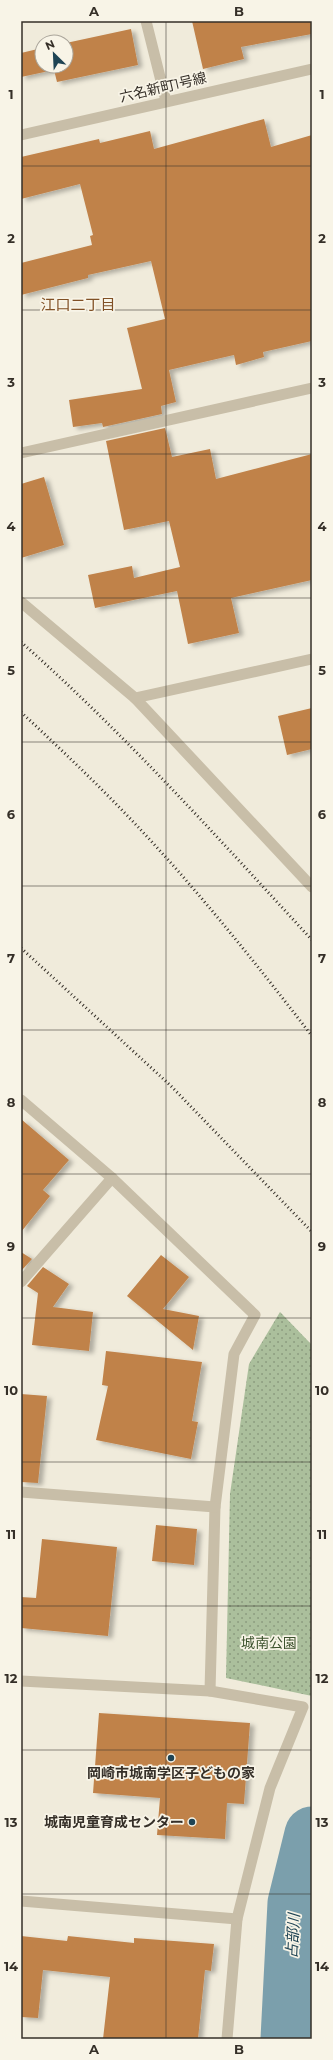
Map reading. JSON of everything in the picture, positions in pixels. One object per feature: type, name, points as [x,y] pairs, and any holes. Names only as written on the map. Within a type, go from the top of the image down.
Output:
[{"type":"street","points":[[146,21],[166,101]]},
{"type":"street","name":"六名新町1号線","points":[[21,135],[312,69]]},
{"type":"street","points":[[21,453],[312,388]]},
{"type":"street","points":[[21,602],[135,698],[312,887]]},
{"type":"street","points":[[135,698],[312,659]]},
{"type":"street","points":[[21,1100],[112,1178],[255,1315],[234,1354],[215,1507],[210,1691]]},
{"type":"street","points":[[21,1282],[112,1178]]},
{"type":"street","points":[[21,1492],[215,1507]]},
{"type":"street","points":[[21,1681],[210,1691],[303,1706],[270,1788],[237,1919],[227,2039]]},
{"type":"street","points":[[21,1901],[237,1919]]},
{"type":"green space","name":"城南公園","points":[[280,1312],[312,1345],[312,1696],[226,1678],[230,1494],[249,1364]]},
{"type":"building","points":[[192,21],[311,21],[312,34],[241,47],[244,59],[203,69]]},
{"type":"building","points":[[131,29],[138,65],[57,82],[55,74],[74,74],[74,41]]},
{"type":"building","points":[[34,50],[35,74],[21,77],[21,53]]},
{"type":"building","points":[[264,119],[271,147],[312,135],[312,341],[263,352],[264,357],[236,365],[234,355],[169,370],[176,402],[161,406],[162,414],[103,427],[102,423],[73,427],[69,400],[142,389],[127,328],[165,319],[151,261],[88,275],[88,278],[21,295],[21,263],[92,245],[90,236],[93,235],[80,184],[21,199],[21,157],[99,139],[100,143],[150,131],[154,149]]},
{"type":"building","points":[[165,428],[172,457],[210,449],[216,479],[312,454],[312,580],[231,598],[239,633],[188,644],[177,591],[95,608],[88,575],[132,566],[134,578],[180,567],[169,521],[124,530],[106,441]]},
{"type":"building","points":[[44,477],[64,545],[21,558],[21,484]]},
{"type":"building","points":[[312,708],[312,749],[287,755],[278,716]]},
{"type":"building","points":[[21,1119],[69,1160],[43,1190],[50,1196],[21,1232]]},
{"type":"building","points":[[21,1252],[32,1259],[21,1271]]},
{"type":"building","points":[[161,1255],[189,1277],[163,1309],[199,1316],[193,1350],[127,1296]]},
{"type":"building","points":[[43,1267],[69,1284],[53,1307],[93,1312],[89,1351],[32,1345],[38,1293],[27,1286]]},
{"type":"building","points":[[106,1351],[202,1362],[192,1421],[198,1422],[191,1459],[96,1440],[108,1386],[102,1385]]},
{"type":"building","points":[[21,1394],[47,1396],[38,1483],[21,1482]]},
{"type":"building","points":[[156,1525],[197,1529],[194,1565],[152,1561]]},
{"type":"building","points":[[42,1539],[117,1547],[108,1636],[21,1628],[21,1597],[36,1598]]},
{"type":"building","name":"岡崎市城南学区子どもの家","points":[[99,1713],[250,1723],[244,1804],[227,1803],[225,1839],[157,1835],[160,1798],[93,1793]]},
{"type":"building","points":[[21,1936],[67,1941],[68,1936],[134,1943],[134,1938],[214,1944],[211,1971],[205,1970],[198,2039],[103,2039],[110,1977],[43,1970],[38,2018],[21,2017]]},
{"type":"waterway","name":"占部川","points":[[288,2039],[295,1903],[312,1834]]},
{"type":"railway","points":[[21,642],[60,677],[134,750],[206,825],[312,940]]},
{"type":"railway","points":[[21,712],[145,834],[194,890],[266,977],[312,1036]]},
{"type":"railway","points":[[21,948],[171,1086],[312,1232]]},
{"type":"place","name":"岡崎市城南学区子どもの家","points":[[171,1758]]},
{"type":"place","name":"城南児童育成センター","points":[[192,1822]]},
{"type":"district","name":"江口二丁目","points":[[78,305]]}]
